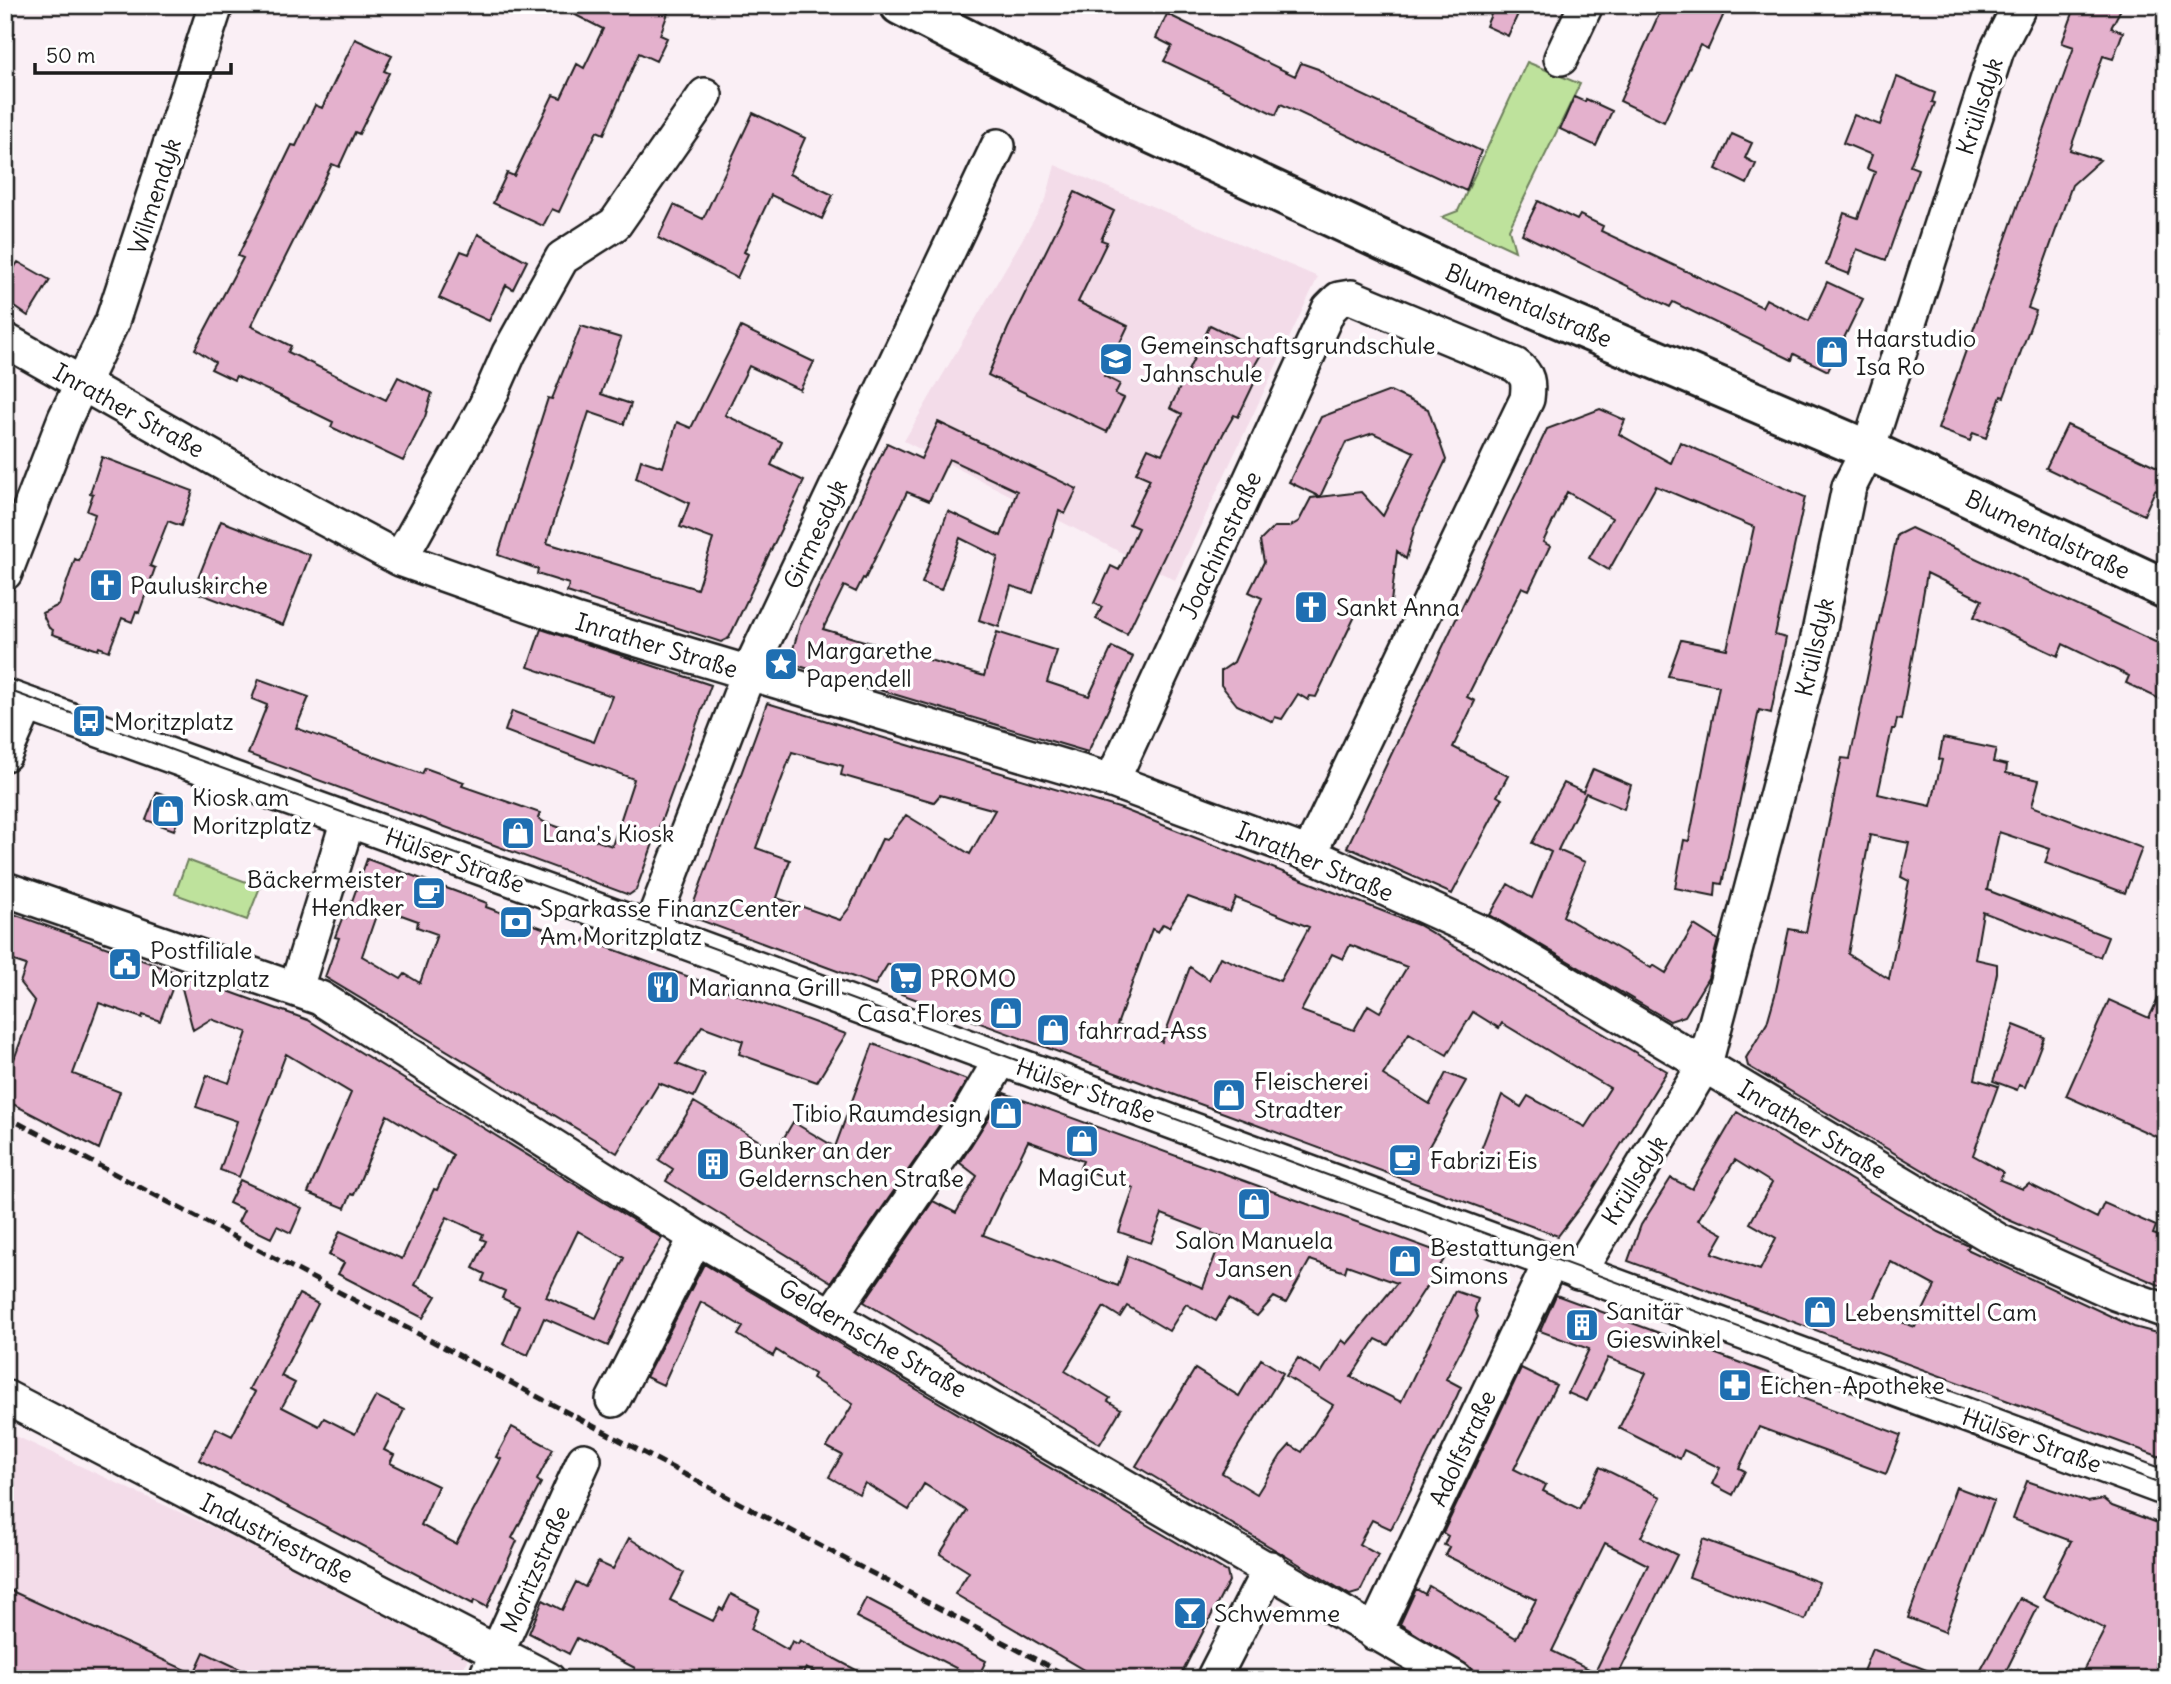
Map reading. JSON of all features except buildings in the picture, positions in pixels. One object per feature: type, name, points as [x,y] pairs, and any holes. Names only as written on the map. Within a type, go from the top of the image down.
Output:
[{"type":"main road","name":"Blumentalstraße","points":[[900,5],[1127,122],[1457,275],[1868,450],[2166,589]]},
{"type":"street","name":"Wilmendyk","points":[[5,573],[65,418],[112,323],[216,5]]},
{"type":"street","points":[[1562,58],[1586,5]]},
{"type":"street","name":"Krüllsdyk","points":[[1564,1268],[1705,1064],[1817,642],[1849,486],[1868,450],[1997,50],[2020,5]]},
{"type":"street","points":[[400,559],[562,258],[615,224],[705,95]]},
{"type":"street","name":"Girmesdyk","points":[[650,929],[749,673],[998,146]]},
{"type":"street","name":"Joachimstraße","points":[[1112,781],[1329,309],[1339,299],[1351,297],[1515,365],[1525,372],[1529,386],[1527,399],[1308,854]]},
{"type":"street","name":"Inrather Straße","points":[[5,341],[400,559],[575,621],[1112,781],[1308,854],[1485,934],[1999,1241],[2115,1293],[2166,1311]]},
{"type":"street","points":[[5,754],[16,700]]},
{"type":"street","name":"Hülser Straße","points":[[16,700],[650,929],[2166,1489]]},
{"type":"street","points":[[5,889],[296,988],[348,820]]},
{"type":"street","name":"Geldernsche Straße","points":[[296,988],[320,998],[696,1237],[1456,1679]]},
{"type":"street","points":[[832,1314],[963,1124],[1001,1059]]},
{"type":"street","points":[[614,1400],[696,1237]]},
{"type":"street","name":"Adolfstraße","points":[[1374,1633],[1564,1268]]},
{"type":"street","name":"Industriestraße","points":[[5,1397],[491,1665],[548,1679]]},
{"type":"street","name":"Moritzstraße","points":[[491,1665],[584,1460]]},
{"type":"street","points":[[1213,1679],[1269,1568]]},
{"type":"shaded area","name":"Gemeinschaftsgrundschule Jahnschule","points":[[1055,165],[1318,277],[1175,580],[904,441],[1046,199]]},
{"type":"shaded area","points":[[5,1431],[472,1648],[459,1679],[5,1679]]},
{"type":"green space","points":[[1527,62],[1580,84],[1509,229],[1515,251],[1442,217],[1458,211]]},
{"type":"green space","points":[[187,860],[260,887],[247,920],[175,894]]},
{"type":"tram line","points":[[5,689],[2166,1485]]},
{"type":"railway","points":[[5,1116],[1073,1679]]},
{"type":"place","name":"Haarstudio Isa Ro","points":[[1832,352]]},
{"type":"place","name":"Gemeinschaftsgrundschule Jahnschule","points":[[1116,359]]},
{"type":"place","name":"Pauluskirche","points":[[106,585]]},
{"type":"place","name":"Sankt Anna","points":[[1311,607]]},
{"type":"place","name":"Margarethe Papendell","points":[[781,664]]},
{"type":"place","name":"Moritzplatz","points":[[89,721]]},
{"type":"place","name":"Kiosk am Moritzplatz","points":[[168,811]]},
{"type":"place","name":"Lana's Kiosk","points":[[518,833]]},
{"type":"place","name":"Bäckermeister Hendker","points":[[429,893]]},
{"type":"place","name":"Sparkasse FinanzCenter Am Moritzplatz","points":[[516,922]]},
{"type":"place","name":"Postfiliale Moritzplatz","points":[[125,964]]},
{"type":"place","name":"PROMO","points":[[906,978]]},
{"type":"place","name":"Marianna Grill","points":[[663,987]]},
{"type":"place","name":"Casa Flores","points":[[1006,1013]]},
{"type":"place","name":"fahrrad-Ass","points":[[1053,1030]]},
{"type":"place","name":"Fleischerei Stradter","points":[[1229,1095]]},
{"type":"place","name":"Tibio Raumdesign","points":[[1006,1113]]},
{"type":"place","name":"MagiCut","points":[[1082,1141]]},
{"type":"place","name":"Fabrizi Eis","points":[[1405,1160]]},
{"type":"place","name":"Bunker an der Geldernschen Straße","points":[[713,1164]]},
{"type":"place","name":"Salon Manuela Jansen","points":[[1254,1204]]},
{"type":"place","name":"Bestattungen Simons","points":[[1405,1261]]},
{"type":"place","name":"Lebensmittel Cam","points":[[1820,1312]]},
{"type":"place","name":"Sanitär Gieswinkel","points":[[1582,1325]]},
{"type":"place","name":"Eichen-Apotheke","points":[[1735,1385]]},
{"type":"place","name":"Schwemme","points":[[1190,1613]]}]
